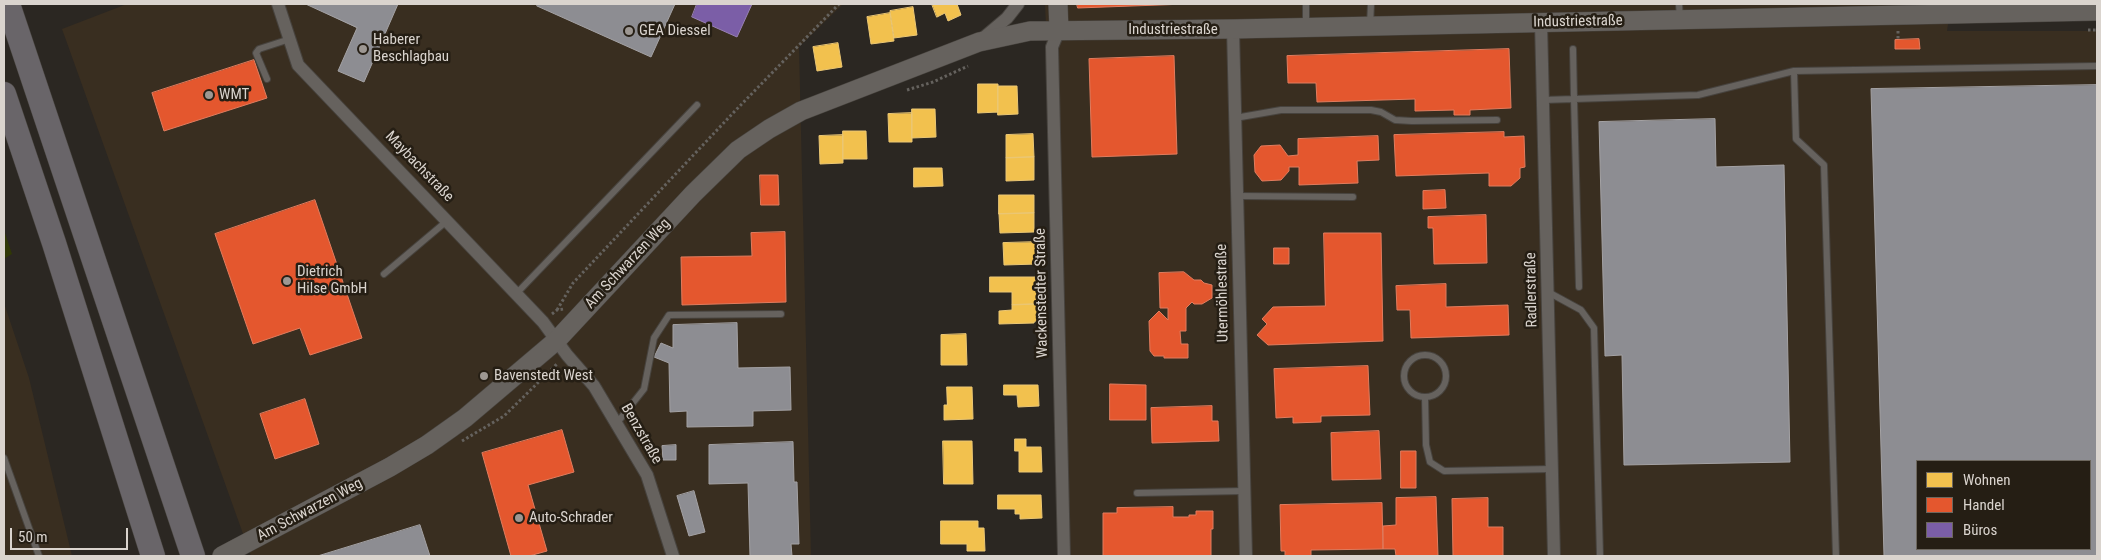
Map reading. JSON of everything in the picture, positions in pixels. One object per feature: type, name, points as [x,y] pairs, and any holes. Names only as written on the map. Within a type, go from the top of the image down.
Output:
[{"type":"highway","points":[[8,4],[190,548]]},
{"type":"highway","points":[[4,94],[54,242],[153,556]]},
{"type":"street","name":"Maybachstraße","points":[[278,4],[298,65],[448,220],[543,322],[562,348]]},
{"type":"street","points":[[979,42],[1007,18],[1018,4]]},
{"type":"street","points":[[1058,4],[1059,30]]},
{"type":"street","name":"Industriestraße","points":[[1059,30],[1306,28],[1541,23],[1679,12],[2097,11]]},
{"type":"street","name":"Radlerstraße","points":[[1541,23],[1554,556]]},
{"type":"street","name":"Utermöhlestraße","points":[[1233,29],[1246,556]]},
{"type":"street","name":"Am Schwarzen Weg","points":[[222,556],[390,467],[427,445],[496,393],[562,348],[693,194],[738,150],[769,129],[801,111],[979,42],[1030,31],[1059,30]]},
{"type":"street","name":"Wackenstedter Straße","points":[[1059,30],[1052,47],[1064,556]]},
{"type":"street","name":"Benzstraße","points":[[562,348],[594,386],[647,475],[673,556]]},
{"type":"lane","points":[[1306,4],[1306,28]]},
{"type":"lane","points":[[1370,26],[1371,4]]},
{"type":"lane","points":[[267,79],[256,53],[259,49],[290,39]]},
{"type":"lane","points":[[1573,49],[1579,287]]},
{"type":"lane","points":[[1543,100],[1698,95],[1794,71],[2097,66]]},
{"type":"lane","points":[[1794,71],[1796,139],[1824,165],[1836,556]]},
{"type":"lane","points":[[516,294],[697,105]]},
{"type":"lane","points":[[1235,118],[1281,110],[1371,110],[1381,112],[1395,120],[1497,120]]},
{"type":"lane","points":[[1237,196],[1353,197]]},
{"type":"lane","points":[[384,274],[448,220]]},
{"type":"lane","points":[[1548,292],[1581,310],[1594,328],[1600,556]]},
{"type":"lane","points":[[617,423],[644,389],[654,338],[669,315],[781,314]]},
{"type":"lane","points":[[1424,355],[1432,356],[1439,361],[1444,367],[1446,376],[1440,390],[1433,395],[1425,397],[1410,391],[1405,384],[1404,376],[1405,368],[1410,361],[1416,356],[1424,355]]},
{"type":"lane","points":[[1425,397],[1426,445],[1430,462],[1444,470],[1552,469]]},
{"type":"lane","points":[[4,458],[39,556]]},
{"type":"lane","points":[[1137,493],[1244,491]]},
{"type":"path","points":[[557,310],[573,283],[839,4]]},
{"type":"path","points":[[1888,31],[1908,30]]},
{"type":"path","points":[[2087,30],[2097,30]]},
{"type":"path","points":[[1898,31],[1898,40]]},
{"type":"path","points":[[906,90],[933,82],[971,64]]},
{"type":"path","points":[[456,442],[466,441],[504,416],[562,348]]},
{"type":"shaded area","points":[[127,4],[843,4],[799,47],[811,556],[251,556],[62,29]]},
{"type":"shaded area","points":[[1045,4],[1951,4],[1947,31],[2097,31],[2097,556],[1070,556]]},
{"type":"shaded area","points":[[4,303],[29,378],[72,556],[4,556]]},
{"type":"green space","points":[[4,230],[12,254],[4,259]]},
{"type":"building: Wohnen","points":[[932,4],[957,4],[961,15],[948,21],[945,13],[937,17]]},
{"type":"building: Wohnen","points":[[913,7],[917,35],[894,38],[890,11]]},
{"type":"building: Wohnen","points":[[890,13],[894,41],[871,44],[867,17]]},
{"type":"building: Wohnen","points":[[838,43],[842,67],[817,71],[813,47]]},
{"type":"building: Wohnen","points":[[978,84],[998,84],[998,112],[978,113]]},
{"type":"building: Wohnen","points":[[998,86],[1017,86],[1018,114],[998,115]]},
{"type":"building: Wohnen","points":[[912,109],[935,109],[936,137],[912,138]]},
{"type":"building: Wohnen","points":[[912,113],[912,142],[889,142],[888,114]]},
{"type":"building: Wohnen","points":[[843,131],[866,131],[867,159],[843,159]]},
{"type":"building: Wohnen","points":[[1033,134],[1034,157],[1006,158],[1006,135]]},
{"type":"building: Wohnen","points":[[843,135],[843,163],[820,164],[819,136]]},
{"type":"building: Wohnen","points":[[1034,157],[1034,180],[1006,181],[1006,158]]},
{"type":"building: Wohnen","points":[[914,168],[942,168],[943,186],[914,187]]},
{"type":"building: Wohnen","points":[[999,195],[1034,195],[1034,213],[999,214]]},
{"type":"building: Wohnen","points":[[1034,213],[1034,232],[1000,233],[999,214]]},
{"type":"building: Wohnen","points":[[1037,242],[1038,264],[1004,265],[1003,243]]},
{"type":"building: Wohnen","points":[[990,277],[1035,277],[1038,304],[1012,305],[1012,292],[990,292]]},
{"type":"building: Wohnen","points":[[1038,304],[1038,321],[1034,323],[999,324],[999,311],[1012,310],[1012,305]]},
{"type":"building: Wohnen","points":[[966,334],[967,365],[941,365],[941,335]]},
{"type":"building: Wohnen","points":[[1004,385],[1038,385],[1039,406],[1018,407],[1017,395],[1004,395]]},
{"type":"building: Wohnen","points":[[947,387],[972,387],[973,419],[944,420],[944,405],[947,405]]},
{"type":"building: Wohnen","points":[[1015,439],[1026,439],[1026,447],[1041,447],[1042,472],[1019,472],[1019,451],[1015,451]]},
{"type":"building: Wohnen","points":[[943,441],[972,441],[973,484],[944,484]]},
{"type":"building: Wohnen","points":[[998,495],[1041,495],[1042,518],[1020,519],[1020,514],[1015,514],[1015,509],[998,509]]},
{"type":"building: Wohnen","points":[[941,521],[978,521],[978,528],[984,528],[985,551],[967,551],[967,544],[941,544]]},
{"type":"building: Handel","points":[[1077,4],[1186,4],[1078,8]]},
{"type":"building: Handel","points":[[1919,39],[1920,49],[1895,49],[1895,40]]},
{"type":"building: Handel","points":[[1509,49],[1511,108],[1470,110],[1470,115],[1454,115],[1454,110],[1415,111],[1415,99],[1317,102],[1316,83],[1288,83],[1287,56]]},
{"type":"building: Handel","points":[[1174,56],[1177,154],[1092,157],[1089,59]]},
{"type":"building: Handel","name":"WMT","points":[[254,60],[267,98],[164,131],[152,93]]},
{"type":"building: Handel","points":[[1504,132],[1504,137],[1524,136],[1525,167],[1520,168],[1520,178],[1511,186],[1489,186],[1489,173],[1396,176],[1394,135]]},
{"type":"building: Handel","points":[[1378,136],[1379,160],[1357,161],[1358,183],[1299,185],[1299,167],[1289,167],[1289,171],[1281,180],[1262,181],[1255,172],[1254,155],[1261,146],[1280,145],[1288,156],[1298,155],[1298,139]]},
{"type":"building: Handel","points":[[760,175],[778,175],[779,205],[761,205]]},
{"type":"building: Handel","points":[[1445,190],[1446,208],[1423,209],[1423,191]]},
{"type":"building: Handel","name":"Dietrich Hilse GmbH","points":[[315,200],[362,338],[310,355],[300,328],[253,344],[215,234]]},
{"type":"building: Handel","points":[[1486,215],[1487,263],[1434,264],[1433,228],[1428,228],[1428,217]]},
{"type":"building: Handel","points":[[785,232],[786,302],[682,305],[681,257],[752,256],[751,233]]},
{"type":"building: Handel","points":[[1324,233],[1381,233],[1383,341],[1268,345],[1257,335],[1267,324],[1262,319],[1273,307],[1325,306]]},
{"type":"building: Handel","points":[[1274,248],[1289,248],[1289,264],[1274,264]]},
{"type":"building: Handel","points":[[1184,272],[1194,280],[1201,280],[1212,285],[1212,298],[1202,304],[1194,304],[1192,302],[1186,308],[1186,331],[1180,331],[1181,344],[1188,344],[1188,358],[1154,356],[1150,351],[1149,321],[1159,311],[1168,320],[1168,308],[1160,308],[1159,273]]},
{"type":"building: Handel","points":[[1446,284],[1446,307],[1508,305],[1509,335],[1411,338],[1410,310],[1397,310],[1396,286]]},
{"type":"building: Handel","points":[[1368,366],[1370,415],[1321,416],[1321,422],[1293,423],[1293,417],[1276,418],[1274,369]]},
{"type":"building: Handel","points":[[1110,384],[1146,385],[1146,420],[1110,420]]},
{"type":"building: Handel","points":[[305,399],[319,444],[275,459],[260,414]]},
{"type":"building: Handel","points":[[1212,406],[1212,421],[1218,421],[1219,441],[1152,443],[1151,408]]},
{"type":"building: Handel","name":"Auto-Schrader","points":[[562,430],[574,472],[528,485],[547,551],[529,556],[511,556],[482,453]]},
{"type":"building: Handel","points":[[1379,431],[1381,479],[1332,480],[1331,433]]},
{"type":"building: Handel","points":[[1401,451],[1416,451],[1416,488],[1401,488]]},
{"type":"building: Handel","points":[[1436,497],[1438,556],[1396,556],[1395,549],[1383,549],[1383,526],[1396,525],[1396,498]]},
{"type":"building: Handel","points":[[1488,498],[1488,527],[1503,527],[1503,556],[1453,556],[1452,499]]},
{"type":"building: Handel","points":[[1382,503],[1383,549],[1311,550],[1311,556],[1285,556],[1285,551],[1281,551],[1280,505]]},
{"type":"building: Handel","points":[[1173,507],[1173,517],[1189,517],[1189,515],[1196,515],[1196,511],[1213,511],[1211,556],[1103,556],[1103,513],[1117,513],[1117,508]]},
{"type":"building: Büros","name":"GEA Diessel","points":[[697,4],[752,4],[737,37],[692,17]]},
{"type":"building: Industrie","name":"Haberer Beschlagbau","points":[[306,4],[398,4],[364,82],[338,71],[357,28]]},
{"type":"building: Industrie","name":"GEA Diessel","points":[[538,4],[675,4],[651,57],[537,6]]},
{"type":"building: Industrie","points":[[2097,85],[2097,556],[1884,556],[1871,89]]},
{"type":"building: Industrie","points":[[1715,119],[1716,167],[1784,165],[1790,462],[1624,465],[1622,355],[1605,356],[1599,122]]},
{"type":"building: Industrie","points":[[737,323],[738,368],[790,367],[791,410],[753,411],[753,426],[687,427],[687,411],[670,412],[669,363],[654,357],[661,343],[673,348],[673,325]]},
{"type":"building: Industrie","points":[[793,442],[794,482],[797,482],[799,544],[791,544],[792,556],[750,556],[748,483],[709,484],[709,445]]},
{"type":"building: Industrie","points":[[676,445],[676,460],[663,460],[662,446]]},
{"type":"building: Industrie","points":[[694,491],[705,532],[689,536],[677,496]]},
{"type":"building: Industrie","points":[[420,525],[430,556],[318,556]]},
{"type":"place","name":"GEA Diessel","points":[[629,31]]},
{"type":"place","name":"Haberer Beschlagbau","points":[[363,49]]},
{"type":"place","name":"WMT","points":[[209,95]]},
{"type":"place","name":"Dietrich Hilse GmbH","points":[[287,281]]},
{"type":"place","name":"Bavenstedt West","points":[[484,376]]},
{"type":"place","name":"Auto-Schrader","points":[[519,518]]}]
